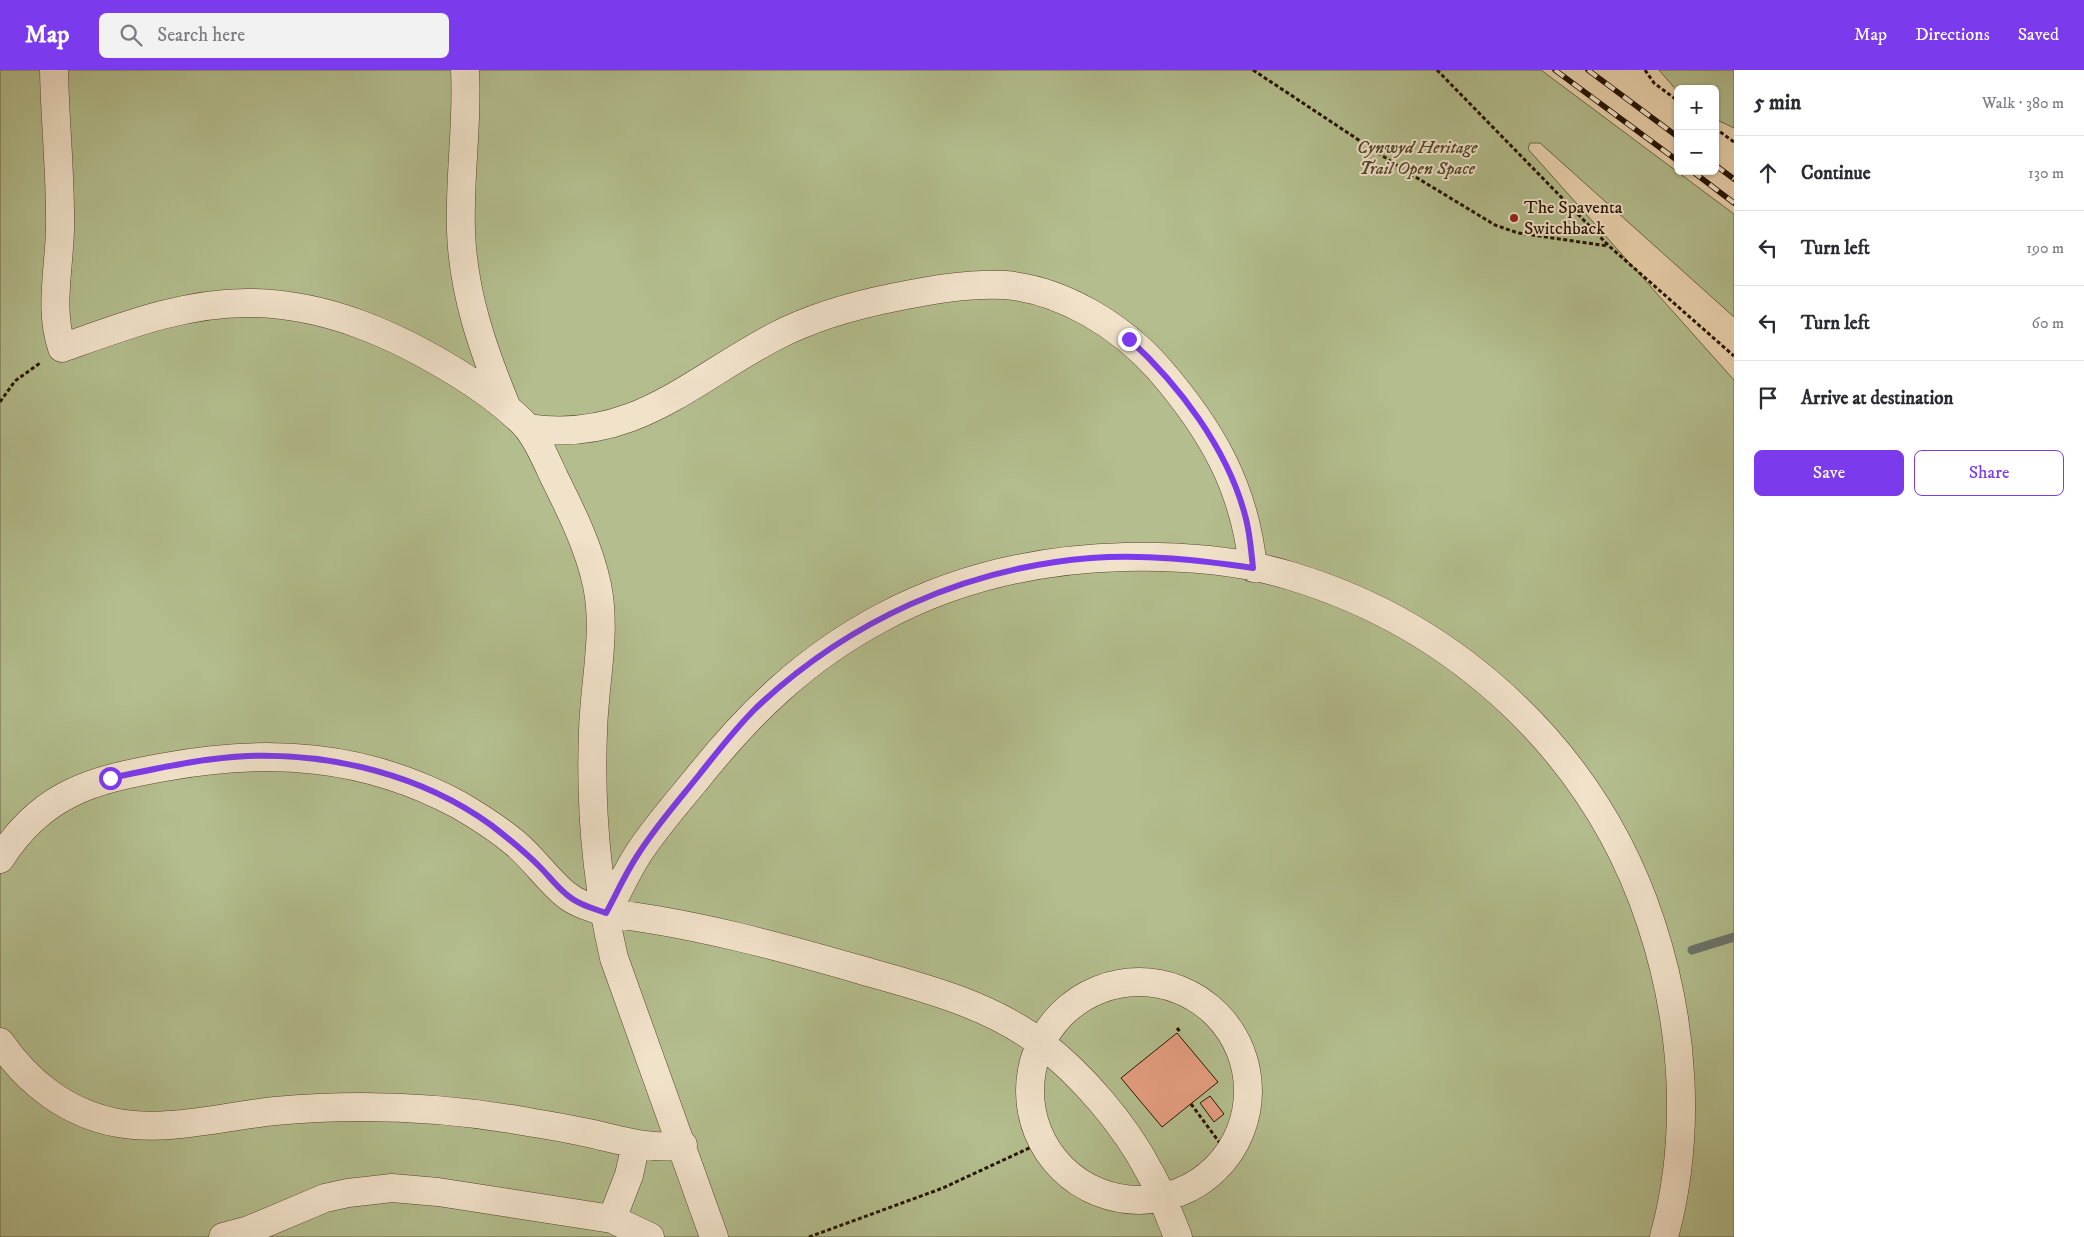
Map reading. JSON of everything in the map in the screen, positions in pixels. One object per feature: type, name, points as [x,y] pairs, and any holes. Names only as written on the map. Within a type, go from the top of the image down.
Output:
[{"type":"lane","points":[[54,70],[59,154],[60,231],[56,316],[57,332],[62,348],[163,313],[206,306],[242,303],[290,306],[333,315],[372,328],[450,369],[507,408],[528,428],[580,532],[597,585],[600,629],[593,722],[593,789],[598,868],[614,958],[683,1145],[714,1237]]},
{"type":"lane","points":[[464,70],[466,97],[461,231],[464,268],[471,306],[484,354],[507,408]]},
{"type":"lane","points":[[528,428],[569,431],[622,422],[667,403],[719,369],[776,336],[807,322],[873,301],[948,288],[1006,285],[1028,289],[1054,297],[1106,323],[1149,357],[1171,383],[1209,436],[1238,491],[1250,537],[1253,568]]},
{"type":"lane","points":[[606,913],[622,881],[650,838],[718,751],[755,710],[812,662],[846,638],[884,616],[962,583],[1049,563],[1092,558],[1172,558],[1253,568],[1288,575],[1359,601],[1397,619],[1442,646],[1476,671],[1531,723],[1575,773],[1596,805],[1619,846],[1645,904],[1656,938],[1672,1005],[1677,1038],[1680,1111],[1675,1185],[1664,1237]]},
{"type":"lane","points":[[0,859],[14,837],[32,817],[53,802],[78,789],[110,778],[204,760],[247,756],[323,759],[390,776],[458,805],[516,844],[566,894],[587,907],[606,913],[736,936],[892,978],[995,1016],[1040,1043],[1070,1069],[1116,1122],[1149,1170],[1178,1237]]},
{"type":"lane","points":[[1139,982],[1159,984],[1183,992],[1207,1004],[1224,1023],[1238,1044],[1248,1086],[1247,1111],[1241,1132],[1228,1154],[1201,1182],[1163,1200],[1126,1198],[1104,1193],[1079,1180],[1057,1163],[1040,1143],[1031,1118],[1028,1092],[1031,1067],[1040,1043],[1054,1023],[1073,1005],[1092,992],[1115,985],[1139,982]]},
{"type":"lane","points":[[0,1042],[16,1065],[36,1084],[63,1104],[87,1115],[118,1123],[148,1126],[275,1111],[373,1106],[474,1113],[540,1124],[636,1144],[668,1147],[683,1145]]},
{"type":"lane","points":[[612,1219],[629,1175],[636,1144]]},
{"type":"lane","points":[[223,1237],[249,1230],[325,1198],[348,1193],[392,1188],[438,1192],[612,1219],[650,1237]]},
{"type":"path","points":[[1253,70],[1388,160],[1495,225],[1518,233],[1609,246]]},
{"type":"path","points":[[1437,70],[1609,246],[1734,356]]},
{"type":"path","points":[[1645,70],[1654,83],[1674,98]]},
{"type":"path","points":[[1718,130],[1734,142]]},
{"type":"path","points":[[0,402],[15,380],[62,348]]},
{"type":"path","points":[[1177,1028],[1181,1033]]},
{"type":"path","points":[[1191,1104],[1228,1154]]},
{"type":"path","points":[[809,1237],[943,1188],[1040,1143]]},
{"type":"green space","name":"Cynwyd Heritage Trail Open Space","points":[[0,70],[1541,70],[1674,169],[1674,175],[1682,175],[1734,214],[1734,317],[1540,143],[1530,143],[1528,149],[1734,380],[1734,1237],[0,1237]]},
{"type":"green space","points":[[1659,70],[1734,70],[1734,128],[1719,121],[1719,85],[1674,85],[1674,87]]},
{"type":"building","points":[[1177,1033],[1218,1082],[1162,1127],[1121,1078]]},
{"type":"building","points":[[1210,1096],[1224,1114],[1214,1122],[1200,1103]]},
{"type":"waterway","points":[[1692,950],[1734,937]]},
{"type":"railway","points":[[1555,70],[1674,158]]},
{"type":"railway","points":[[1588,70],[1674,134]]},
{"type":"railway","points":[[1719,168],[1734,179]]},
{"type":"railway","points":[[1697,175],[1734,203]]},
{"type":"place","name":"The Spaventa Switchback","points":[[1514,218]]},
{"type":"route","points":[[110,778],[204,760],[247,756],[323,759],[357,766],[423,788],[458,805],[489,824],[516,844],[566,894],[587,907],[606,913],[622,881],[660,823],[718,751],[755,710],[782,685],[812,662],[846,638],[884,616],[962,583],[1005,571],[1049,563],[1092,558],[1138,557],[1172,558],[1253,568],[1250,537],[1245,514],[1238,491],[1225,464],[1193,411],[1149,357],[1129,339]]}]
